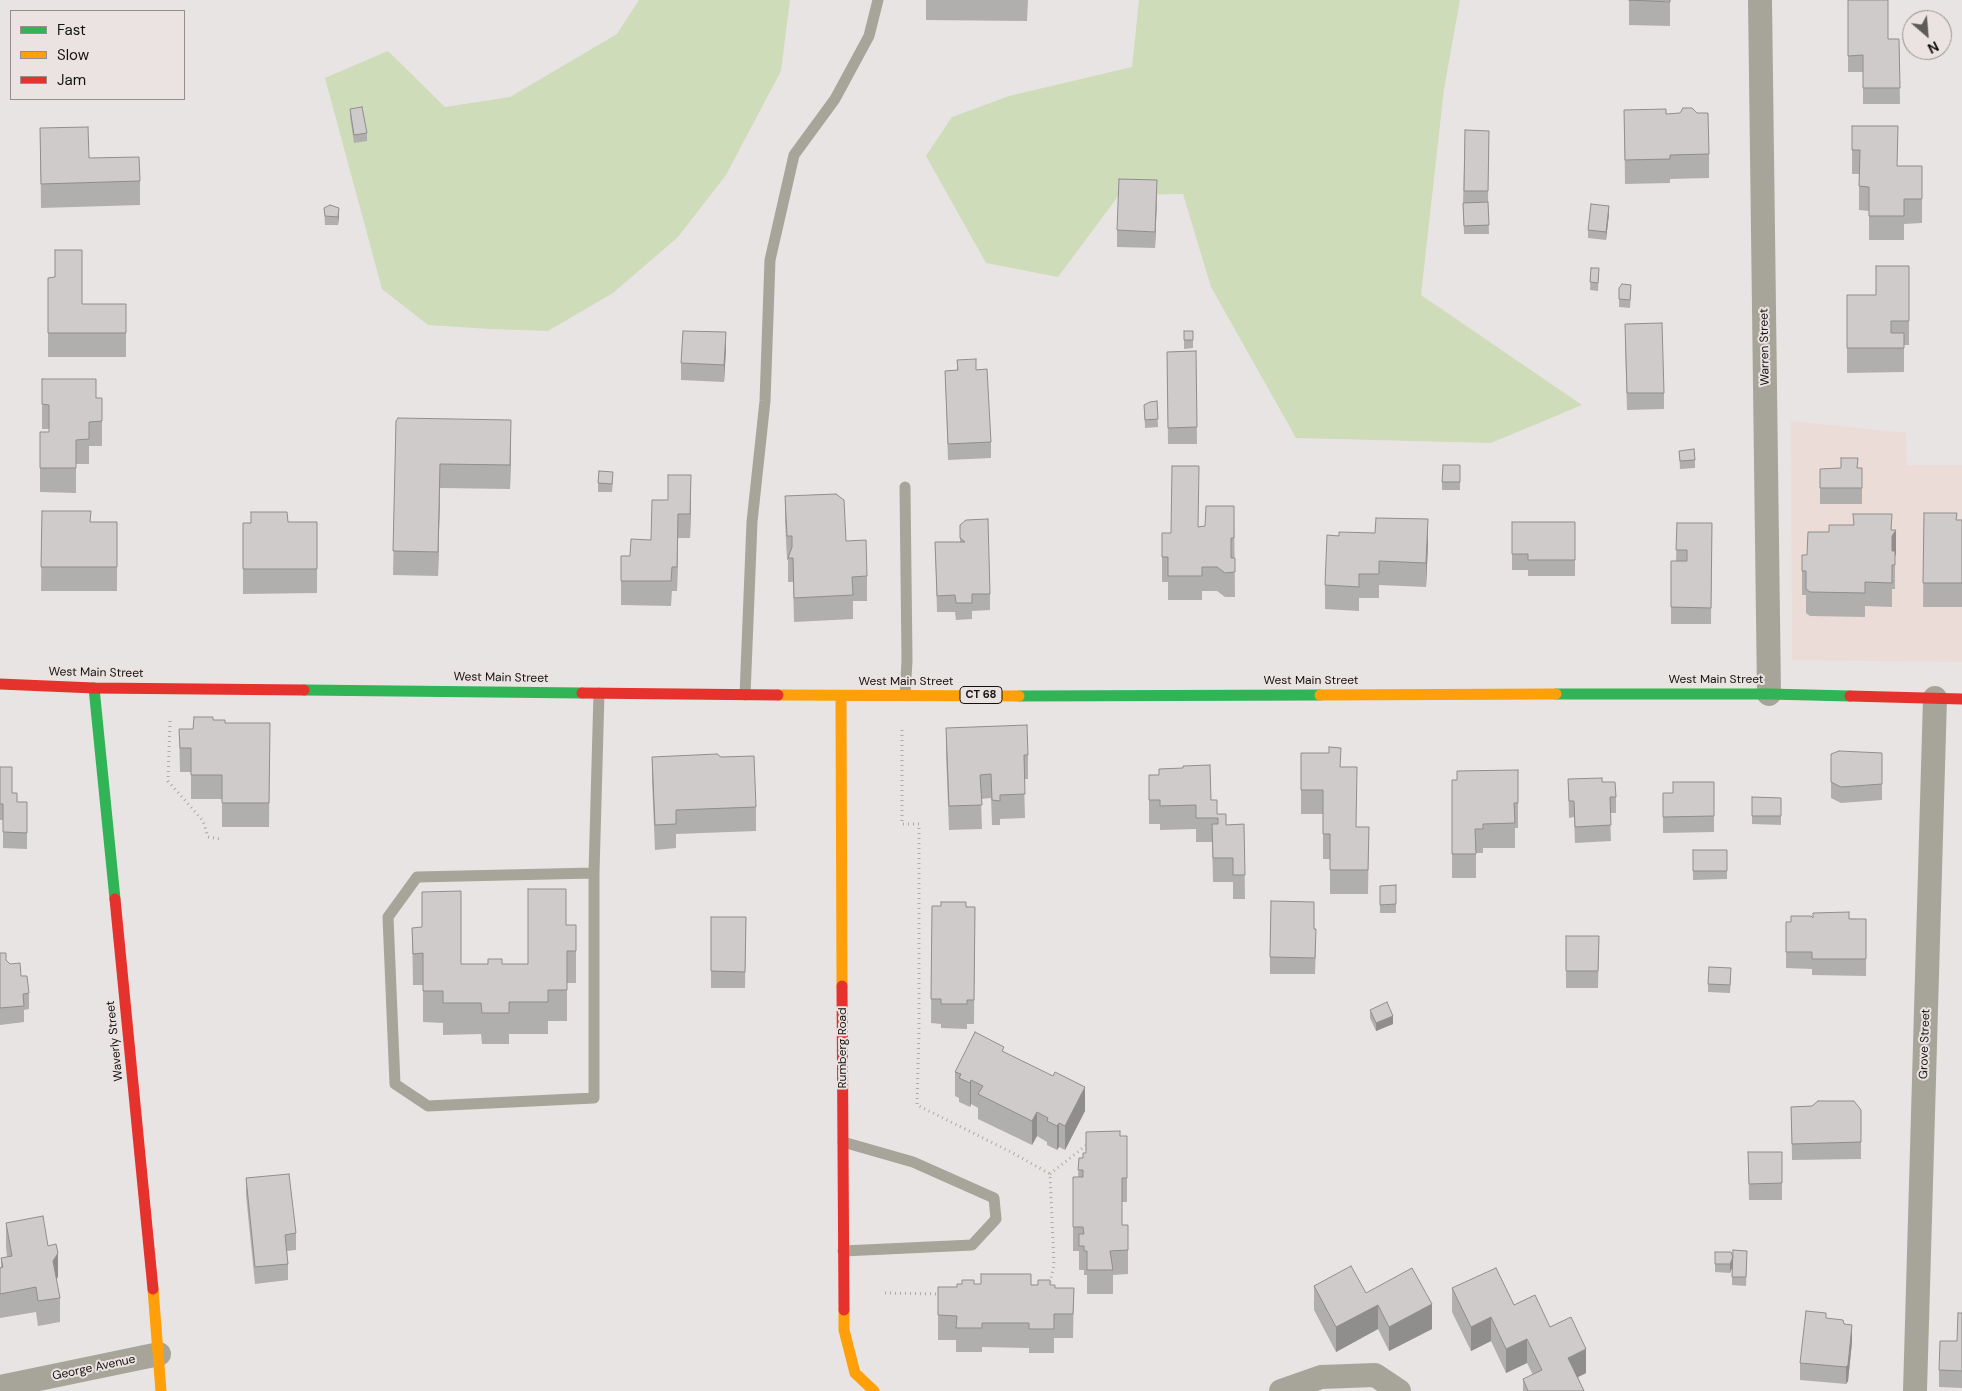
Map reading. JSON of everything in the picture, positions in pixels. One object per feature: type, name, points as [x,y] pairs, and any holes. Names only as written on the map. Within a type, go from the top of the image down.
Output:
[{"type":"main road","name":"West Main Street","points":[[0,684],[94,688],[841,696],[1769,694],[1962,698]]},
{"type":"main road","name":"Waverly Street","points":[[94,688],[159,1354],[161,1391]]},
{"type":"main road","name":"Rumberg Road","points":[[841,696],[844,1330],[855,1373],[874,1391]]},
{"type":"street","name":"Warren Street","points":[[1760,0],[1769,694]]},
{"type":"street","name":"Grove Street","points":[[1915,1391],[1935,698]]},
{"type":"street","name":"George Avenue","points":[[0,1387],[159,1354]]},
{"type":"street","points":[[1281,1391],[1321,1377],[1375,1375],[1399,1391]]},
{"type":"lane","points":[[744,695],[752,522],[765,401],[770,260],[794,155],[835,99],[869,36],[878,0]]},
{"type":"lane","points":[[904,487],[907,661],[905,695]]},
{"type":"lane","points":[[594,873],[417,876],[388,917],[395,1084],[428,1106],[594,1098],[594,873],[599,693]]},
{"type":"lane","points":[[843,1142],[913,1162],[994,1198],[996,1219],[972,1245],[844,1251]]},
{"type":"path","points":[[170,721],[168,781],[203,821],[208,837],[220,839]]},
{"type":"path","points":[[902,730],[902,824],[919,824],[917,1106],[1011,1152],[1050,1174]]},
{"type":"path","points":[[1050,1174],[1089,1143],[1097,1143]]},
{"type":"path","points":[[1044,1290],[1050,1287],[1054,1265],[1050,1174]]},
{"type":"path","points":[[885,1293],[948,1294]]},
{"type":"shaded area","points":[[1791,421],[1906,433],[1907,465],[1962,465],[1962,662],[1792,660]]},
{"type":"green space","points":[[639,0],[790,0],[781,71],[726,175],[678,237],[613,293],[548,331],[428,325],[382,289],[325,78],[388,51],[445,107],[510,97],[617,34]]},
{"type":"green space","points":[[1139,0],[1460,0],[1444,89],[1421,295],[1582,405],[1491,443],[1296,438],[1211,287],[1183,194],[1119,195],[1058,277],[986,263],[926,156],[952,117],[1009,96],[1132,67]]},
{"type":"building","points":[[1629,0],[1670,0],[1670,2]]},
{"type":"building","points":[[1848,0],[1888,0],[1888,39],[1899,39],[1900,88],[1863,88],[1863,55],[1848,56]]},
{"type":"building","points":[[362,107],[367,133],[354,135],[350,109]]},
{"type":"building","points":[[1683,108],[1692,108],[1697,113],[1708,113],[1709,154],[1670,155],[1670,159],[1625,160],[1624,110],[1666,109],[1666,114],[1680,113]]},
{"type":"building","points":[[1852,126],[1898,126],[1897,166],[1922,166],[1922,199],[1904,199],[1904,216],[1869,216],[1869,187],[1859,186],[1860,150],[1852,150]]},
{"type":"building","points":[[88,127],[89,158],[139,157],[140,181],[41,184],[40,128]]},
{"type":"building","points":[[1465,130],[1489,131],[1488,191],[1464,191]]},
{"type":"building","points":[[1119,179],[1157,180],[1155,232],[1117,230]]},
{"type":"building","points":[[1488,202],[1489,225],[1464,226],[1463,203]]},
{"type":"building","points":[[1591,204],[1609,206],[1606,232],[1588,230]]},
{"type":"building","points":[[330,205],[339,208],[338,217],[325,216],[324,208]]},
{"type":"building","points":[[55,250],[82,250],[82,304],[126,304],[126,333],[48,333],[48,278],[55,277]]},
{"type":"building","points":[[1876,266],[1909,266],[1909,321],[1891,321],[1891,333],[1904,333],[1904,348],[1847,348],[1847,295],[1876,295]]},
{"type":"building","points":[[1591,268],[1599,268],[1598,283],[1590,282]]},
{"type":"building","points":[[1622,284],[1631,285],[1630,300],[1619,299],[1619,288]]},
{"type":"building","points":[[1662,323],[1664,393],[1627,393],[1625,324]]},
{"type":"building","points":[[683,331],[726,332],[724,365],[681,363]]},
{"type":"building","points":[[1184,331],[1193,331],[1193,340],[1184,340]]},
{"type":"building","points":[[1196,351],[1197,427],[1168,428],[1167,352]]},
{"type":"building","points":[[976,359],[976,370],[987,369],[991,442],[948,444],[945,371],[958,370],[957,360]]},
{"type":"building","points":[[42,379],[96,379],[96,398],[102,398],[102,421],[89,422],[89,439],[76,440],[76,468],[40,468],[40,432],[49,432],[49,405],[42,404]]},
{"type":"building","points":[[1157,401],[1158,419],[1145,420],[1144,405]]},
{"type":"building","points":[[398,418],[511,420],[510,465],[440,464],[438,552],[393,551],[396,421]]},
{"type":"building","points":[[1694,449],[1695,460],[1680,461],[1679,451]]},
{"type":"building","points":[[1841,458],[1858,458],[1857,468],[1862,468],[1862,488],[1820,488],[1820,469],[1841,468]]},
{"type":"building","points":[[1443,465],[1460,465],[1460,482],[1442,482]]},
{"type":"building","points":[[1172,466],[1199,466],[1198,527],[1205,526],[1206,506],[1234,506],[1234,538],[1231,538],[1231,558],[1235,558],[1235,572],[1225,573],[1217,567],[1202,567],[1202,576],[1168,576],[1168,557],[1162,557],[1162,533],[1171,533]]},
{"type":"building","points":[[599,471],[613,472],[612,484],[598,483]]},
{"type":"building","points":[[668,475],[691,475],[690,514],[678,514],[677,567],[672,567],[671,581],[621,581],[621,556],[630,556],[631,539],[651,540],[652,500],[668,500]]},
{"type":"building","points":[[836,494],[844,500],[846,541],[866,540],[867,576],[852,577],[853,595],[794,598],[793,558],[788,558],[792,547],[792,536],[787,536],[785,496]]},
{"type":"building","points":[[42,511],[91,511],[90,522],[117,522],[117,567],[41,567]]},
{"type":"building","points":[[251,512],[287,512],[288,522],[317,522],[317,569],[243,569],[243,523],[251,523]]},
{"type":"building","points":[[1924,513],[1957,513],[1956,520],[1962,520],[1962,583],[1923,583]]},
{"type":"building","points":[[1853,514],[1892,514],[1891,530],[1896,530],[1892,536],[1892,551],[1895,551],[1895,565],[1892,565],[1892,583],[1865,582],[1865,593],[1810,592],[1806,589],[1806,571],[1802,571],[1802,555],[1807,555],[1808,532],[1829,532],[1829,525],[1854,525]]},
{"type":"building","points":[[1376,518],[1428,519],[1426,563],[1379,561],[1379,574],[1359,574],[1359,587],[1325,585],[1327,535],[1339,536],[1339,532],[1375,533]]},
{"type":"building","points":[[988,519],[990,594],[972,594],[972,603],[956,603],[955,595],[937,596],[935,542],[965,542],[960,538],[960,525],[966,520]]},
{"type":"building","points":[[1512,522],[1575,522],[1575,560],[1528,560],[1528,554],[1512,554]]},
{"type":"building","points":[[1677,523],[1712,523],[1711,608],[1671,607],[1671,561],[1687,561],[1687,550],[1676,550]]},
{"type":"building","points":[[194,717],[213,717],[213,720],[225,720],[225,723],[270,723],[269,803],[222,803],[222,775],[191,775],[191,748],[180,748],[179,729],[193,729]]},
{"type":"building","points":[[1027,725],[1028,755],[1024,755],[1025,794],[1000,795],[1000,801],[992,800],[991,774],[980,775],[982,805],[949,806],[946,728]]},
{"type":"building","points":[[1329,747],[1341,748],[1340,767],[1357,767],[1356,827],[1369,827],[1368,870],[1330,870],[1330,834],[1323,834],[1323,790],[1301,790],[1301,753],[1329,753]]},
{"type":"building","points":[[1839,751],[1882,753],[1882,784],[1841,787],[1831,782],[1831,754]]},
{"type":"building","points":[[717,754],[721,757],[754,756],[756,807],[676,810],[676,824],[655,825],[652,757]]},
{"type":"building","points":[[1210,765],[1211,800],[1217,800],[1217,814],[1226,814],[1226,825],[1244,824],[1245,875],[1233,875],[1233,858],[1213,858],[1212,824],[1218,824],[1218,818],[1196,818],[1196,805],[1160,806],[1160,800],[1149,800],[1149,775],[1159,775],[1159,769]]},
{"type":"building","points":[[0,767],[12,767],[12,793],[17,793],[17,802],[27,802],[27,833],[3,832],[3,804],[0,804]]},
{"type":"building","points":[[1518,770],[1518,803],[1514,803],[1515,823],[1483,824],[1483,829],[1475,829],[1476,854],[1452,854],[1452,780],[1457,780],[1457,771]]},
{"type":"building","points":[[1602,778],[1602,782],[1615,782],[1616,797],[1610,797],[1611,825],[1575,827],[1574,801],[1569,801],[1568,779]]},
{"type":"building","points":[[1673,782],[1714,782],[1714,816],[1663,817],[1663,793],[1673,793]]},
{"type":"building","points":[[1752,797],[1781,798],[1781,816],[1752,816]]},
{"type":"building","points":[[1693,850],[1727,850],[1727,871],[1693,871]]},
{"type":"building","points":[[1396,885],[1396,904],[1380,905],[1380,886]]},
{"type":"building","points":[[528,889],[566,889],[566,925],[576,925],[576,951],[567,951],[567,990],[548,990],[548,1002],[509,1002],[509,1013],[482,1013],[481,1003],[443,1003],[443,991],[423,991],[423,953],[413,954],[412,928],[422,927],[422,892],[461,891],[461,964],[488,964],[488,959],[502,959],[502,964],[528,964]]},
{"type":"building","points":[[1271,901],[1314,902],[1314,929],[1316,929],[1315,958],[1270,957]]},
{"type":"building","points":[[941,902],[966,902],[966,907],[975,907],[974,1000],[967,1000],[967,1004],[941,1004],[941,999],[931,999],[932,906],[941,906]]},
{"type":"building","points":[[1849,912],[1849,919],[1866,919],[1866,959],[1812,959],[1812,952],[1786,952],[1786,922],[1791,922],[1791,916],[1811,916],[1813,918],[1813,913]]},
{"type":"building","points":[[711,917],[746,917],[745,972],[711,971]]},
{"type":"building","points":[[1566,936],[1599,936],[1598,971],[1566,971]]},
{"type":"building","points":[[0,953],[6,953],[6,960],[10,964],[20,963],[21,976],[27,976],[29,993],[23,994],[24,1006],[0,1008]]},
{"type":"building","points":[[1709,967],[1731,968],[1730,985],[1708,984]]},
{"type":"building","points":[[1387,1002],[1393,1016],[1376,1023],[1370,1010]]},
{"type":"building","points":[[975,1032],[1004,1047],[1002,1051],[1053,1076],[1055,1072],[1085,1087],[1065,1126],[1059,1123],[1057,1126],[1047,1121],[1048,1118],[1037,1112],[1032,1121],[978,1094],[983,1086],[971,1080],[970,1083],[959,1078],[961,1074],[955,1072]]},
{"type":"building","points":[[1818,1101],[1854,1101],[1861,1110],[1861,1142],[1792,1144],[1791,1107],[1812,1106]]},
{"type":"building","points":[[1120,1131],[1120,1136],[1127,1136],[1127,1178],[1122,1178],[1122,1225],[1128,1225],[1128,1250],[1110,1251],[1113,1270],[1087,1270],[1087,1251],[1084,1251],[1084,1246],[1079,1246],[1079,1234],[1084,1234],[1083,1227],[1073,1227],[1073,1177],[1083,1177],[1083,1170],[1078,1170],[1079,1158],[1083,1158],[1083,1153],[1086,1153],[1086,1132]]},
{"type":"building","points":[[1748,1152],[1782,1152],[1782,1183],[1749,1184]]},
{"type":"building","points":[[289,1174],[296,1233],[285,1235],[288,1264],[255,1267],[246,1178]]},
{"type":"building","points":[[43,1216],[48,1246],[56,1244],[58,1253],[53,1261],[60,1298],[38,1301],[36,1287],[0,1294],[0,1268],[3,1267],[1,1258],[12,1256],[6,1223]]},
{"type":"building","points":[[1733,1250],[1747,1251],[1746,1277],[1732,1277]]},
{"type":"building","points":[[1715,1252],[1731,1252],[1733,1257],[1730,1264],[1715,1264]]},
{"type":"building","points":[[1351,1266],[1366,1293],[1412,1268],[1432,1304],[1389,1327],[1378,1305],[1336,1327],[1314,1286]]},
{"type":"building","points":[[1496,1268],[1514,1305],[1535,1295],[1550,1327],[1571,1317],[1586,1349],[1568,1358],[1584,1391],[1528,1391],[1523,1379],[1542,1370],[1527,1339],[1506,1349],[1491,1317],[1471,1327],[1452,1288]]},
{"type":"building","points":[[981,1274],[1031,1274],[1031,1285],[1038,1285],[1038,1280],[1050,1280],[1050,1285],[1055,1285],[1055,1288],[1074,1288],[1073,1314],[1054,1314],[1054,1329],[1029,1329],[1029,1323],[982,1323],[982,1328],[956,1328],[957,1316],[938,1315],[938,1287],[957,1287],[957,1284],[962,1284],[962,1280],[974,1280],[974,1284],[981,1284]]},
{"type":"building","points":[[1806,1311],[1826,1313],[1826,1318],[1843,1320],[1844,1324],[1852,1325],[1848,1365],[1846,1367],[1800,1363]]},
{"type":"building","points":[[1958,1313],[1962,1313],[1962,1371],[1939,1370],[1940,1341],[1957,1341]]},
{"type":"traffic: fast","points":[[94,688],[115,899]]},
{"type":"traffic: fast","points":[[304,690],[582,693]]},
{"type":"traffic: fast","points":[[1556,694],[1850,696]]},
{"type":"traffic: fast","points":[[1019,696],[1320,695]]},
{"type":"traffic: slow","points":[[1320,695],[1556,694]]},
{"type":"traffic: slow","points":[[778,695],[1019,696]]},
{"type":"traffic: slow","points":[[841,696],[842,986]]},
{"type":"traffic: slow","points":[[153,1289],[161,1391]]},
{"type":"traffic: slow","points":[[844,1310],[844,1330],[855,1373],[874,1391]]},
{"type":"traffic: jam","points":[[0,684],[94,688],[304,690]]},
{"type":"traffic: jam","points":[[582,693],[778,695]]},
{"type":"traffic: jam","points":[[1850,696],[1962,699]]},
{"type":"traffic: jam","points":[[115,899],[153,1289]]},
{"type":"traffic: jam","points":[[842,986],[844,1310]]}]
